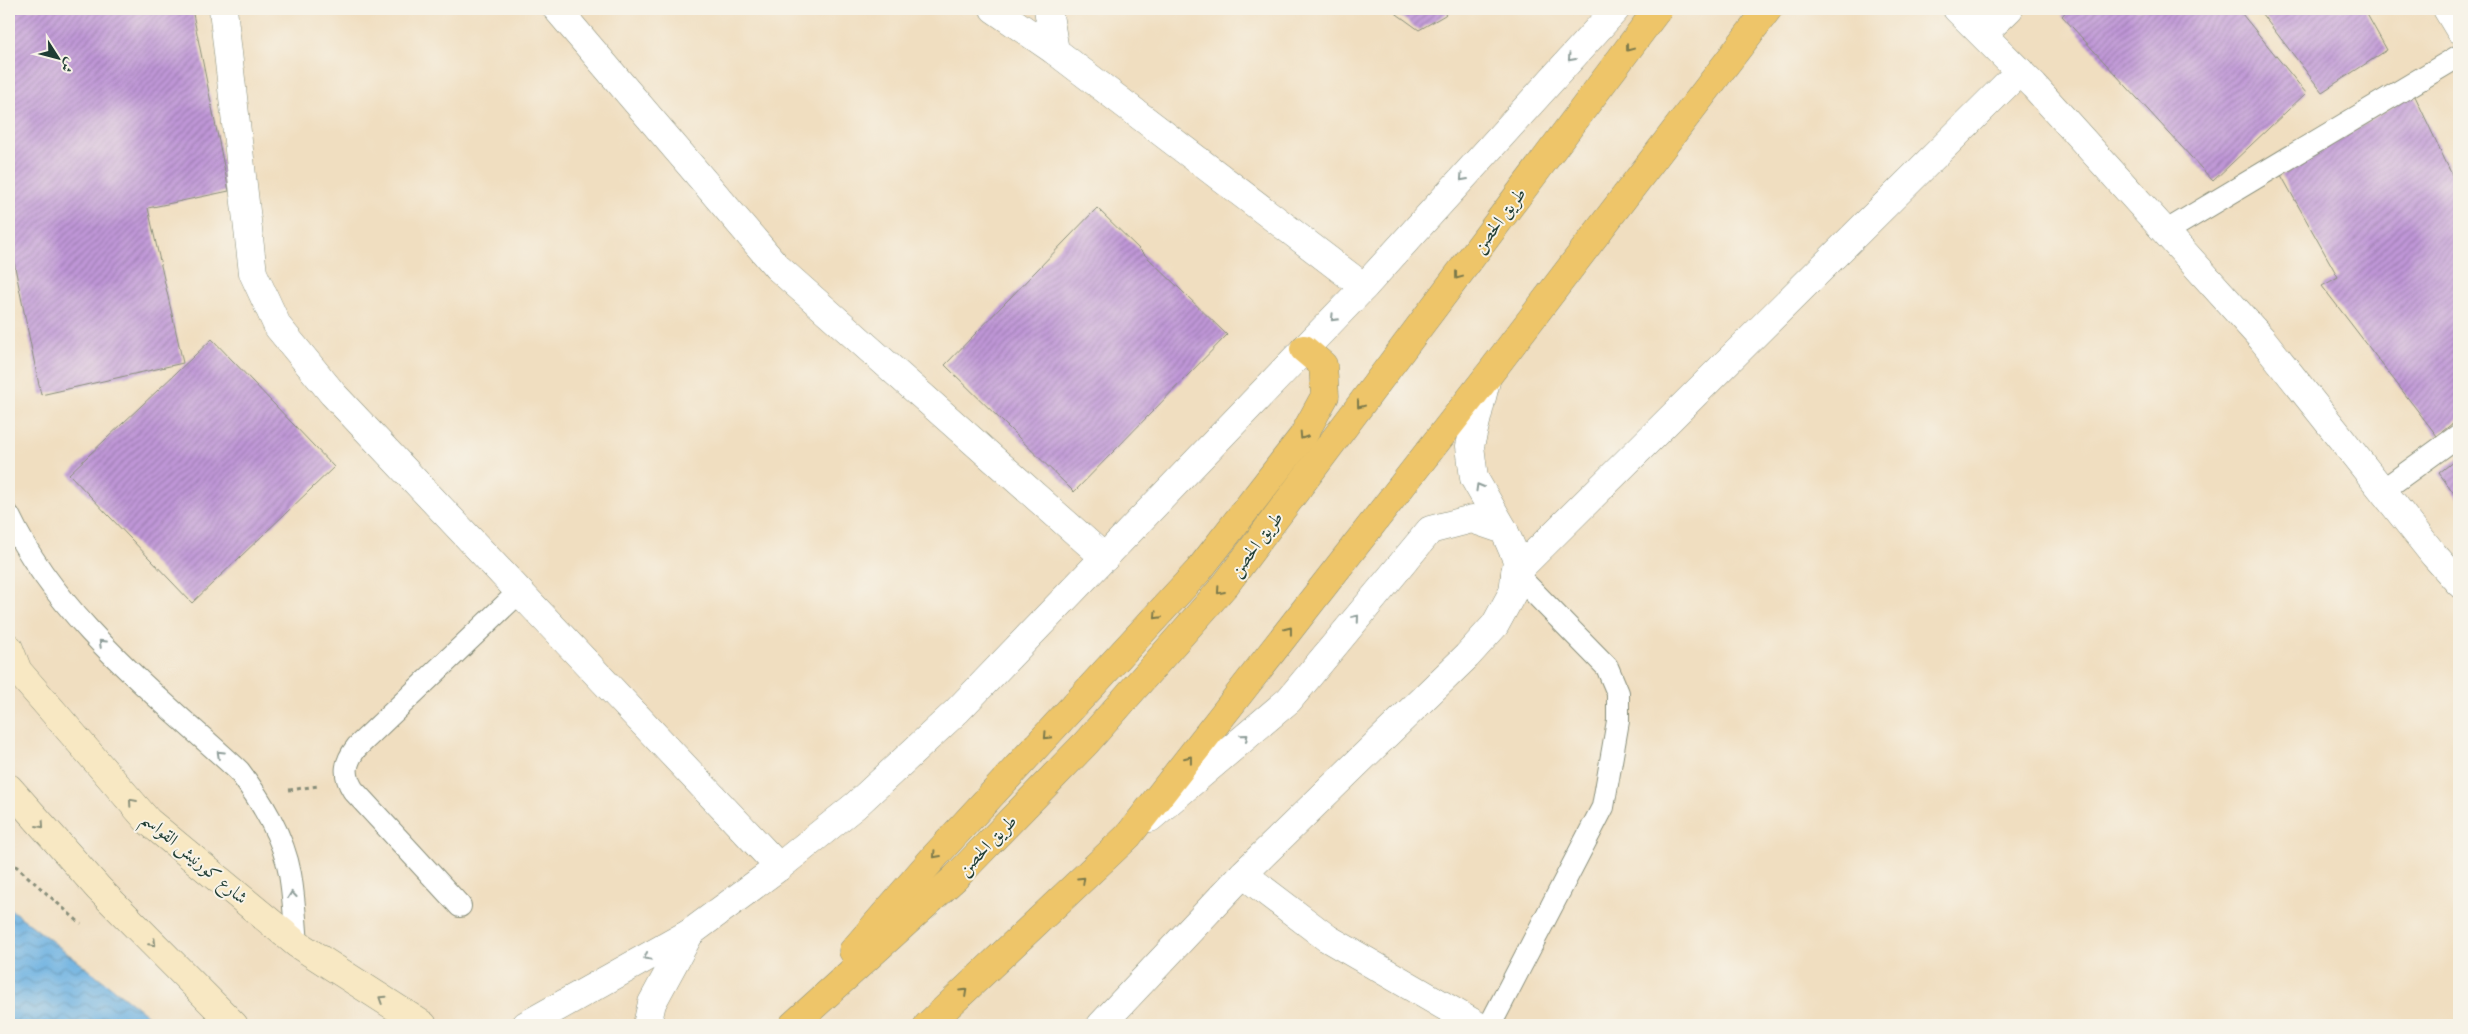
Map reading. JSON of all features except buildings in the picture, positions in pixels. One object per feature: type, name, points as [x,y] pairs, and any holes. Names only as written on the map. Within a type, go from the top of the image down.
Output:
[{"type":"main road","name":"طريق الحصن","points":[[793,1025],[955,878],[1086,743],[1226,584],[1658,9]]},
{"type":"main road","points":[[928,1025],[1128,836],[1487,377],[1768,9]]},
{"type":"main road","points":[[788,1025],[936,855],[1200,570],[1303,436],[1325,396],[1323,365],[1304,349]]},
{"type":"main road","name":"شارع كورنيش القواسم","points":[[9,648],[18,671],[148,821],[297,944],[423,1025]]},
{"type":"main road","points":[[9,788],[99,888],[234,1025]]},
{"type":"street","points":[[223,9],[253,273],[278,327],[333,394],[779,868]]},
{"type":"street","points":[[557,9],[777,267],[1105,558]]},
{"type":"street","points":[[994,9],[1055,51],[1364,287]]},
{"type":"street","points":[[1048,9],[1055,51]]},
{"type":"street","points":[[526,1025],[690,933],[779,868],[856,805],[957,711],[1364,287],[1616,9]]},
{"type":"street","points":[[1957,9],[2020,71],[2262,339],[2459,583]]},
{"type":"street","points":[[1983,34],[2010,9]]},
{"type":"street","points":[[2447,9],[2459,29]]},
{"type":"street","points":[[1515,574],[2020,71]]},
{"type":"street","points":[[1101,1025],[1243,874],[1472,650],[1494,625],[1513,592],[1517,560],[1504,530],[1474,478],[1470,446],[1487,377]]},
{"type":"street","points":[[1128,836],[1289,700],[1430,530],[1472,519],[1504,530]]},
{"type":"street","points":[[1243,874],[1327,938],[1478,1025]]},
{"type":"street","points":[[647,1025],[652,1004],[690,933]]},
{"type":"lane","points":[[2165,232],[2459,56]]},
{"type":"lane","points":[[2383,490],[2459,435]]},
{"type":"lane","points":[[9,516],[32,558],[75,616],[239,771],[256,794],[271,819],[282,846],[290,874],[297,944]]},
{"type":"lane","points":[[1490,1025],[1603,807],[1618,721],[1618,693],[1607,667],[1515,574]]},
{"type":"lane","points":[[460,906],[348,782],[346,764],[357,747],[519,592]]},
{"type":"path","points":[[256,794],[348,782]]},
{"type":"water","points":[[9,908],[146,1014],[156,1025],[9,1025]]}]
